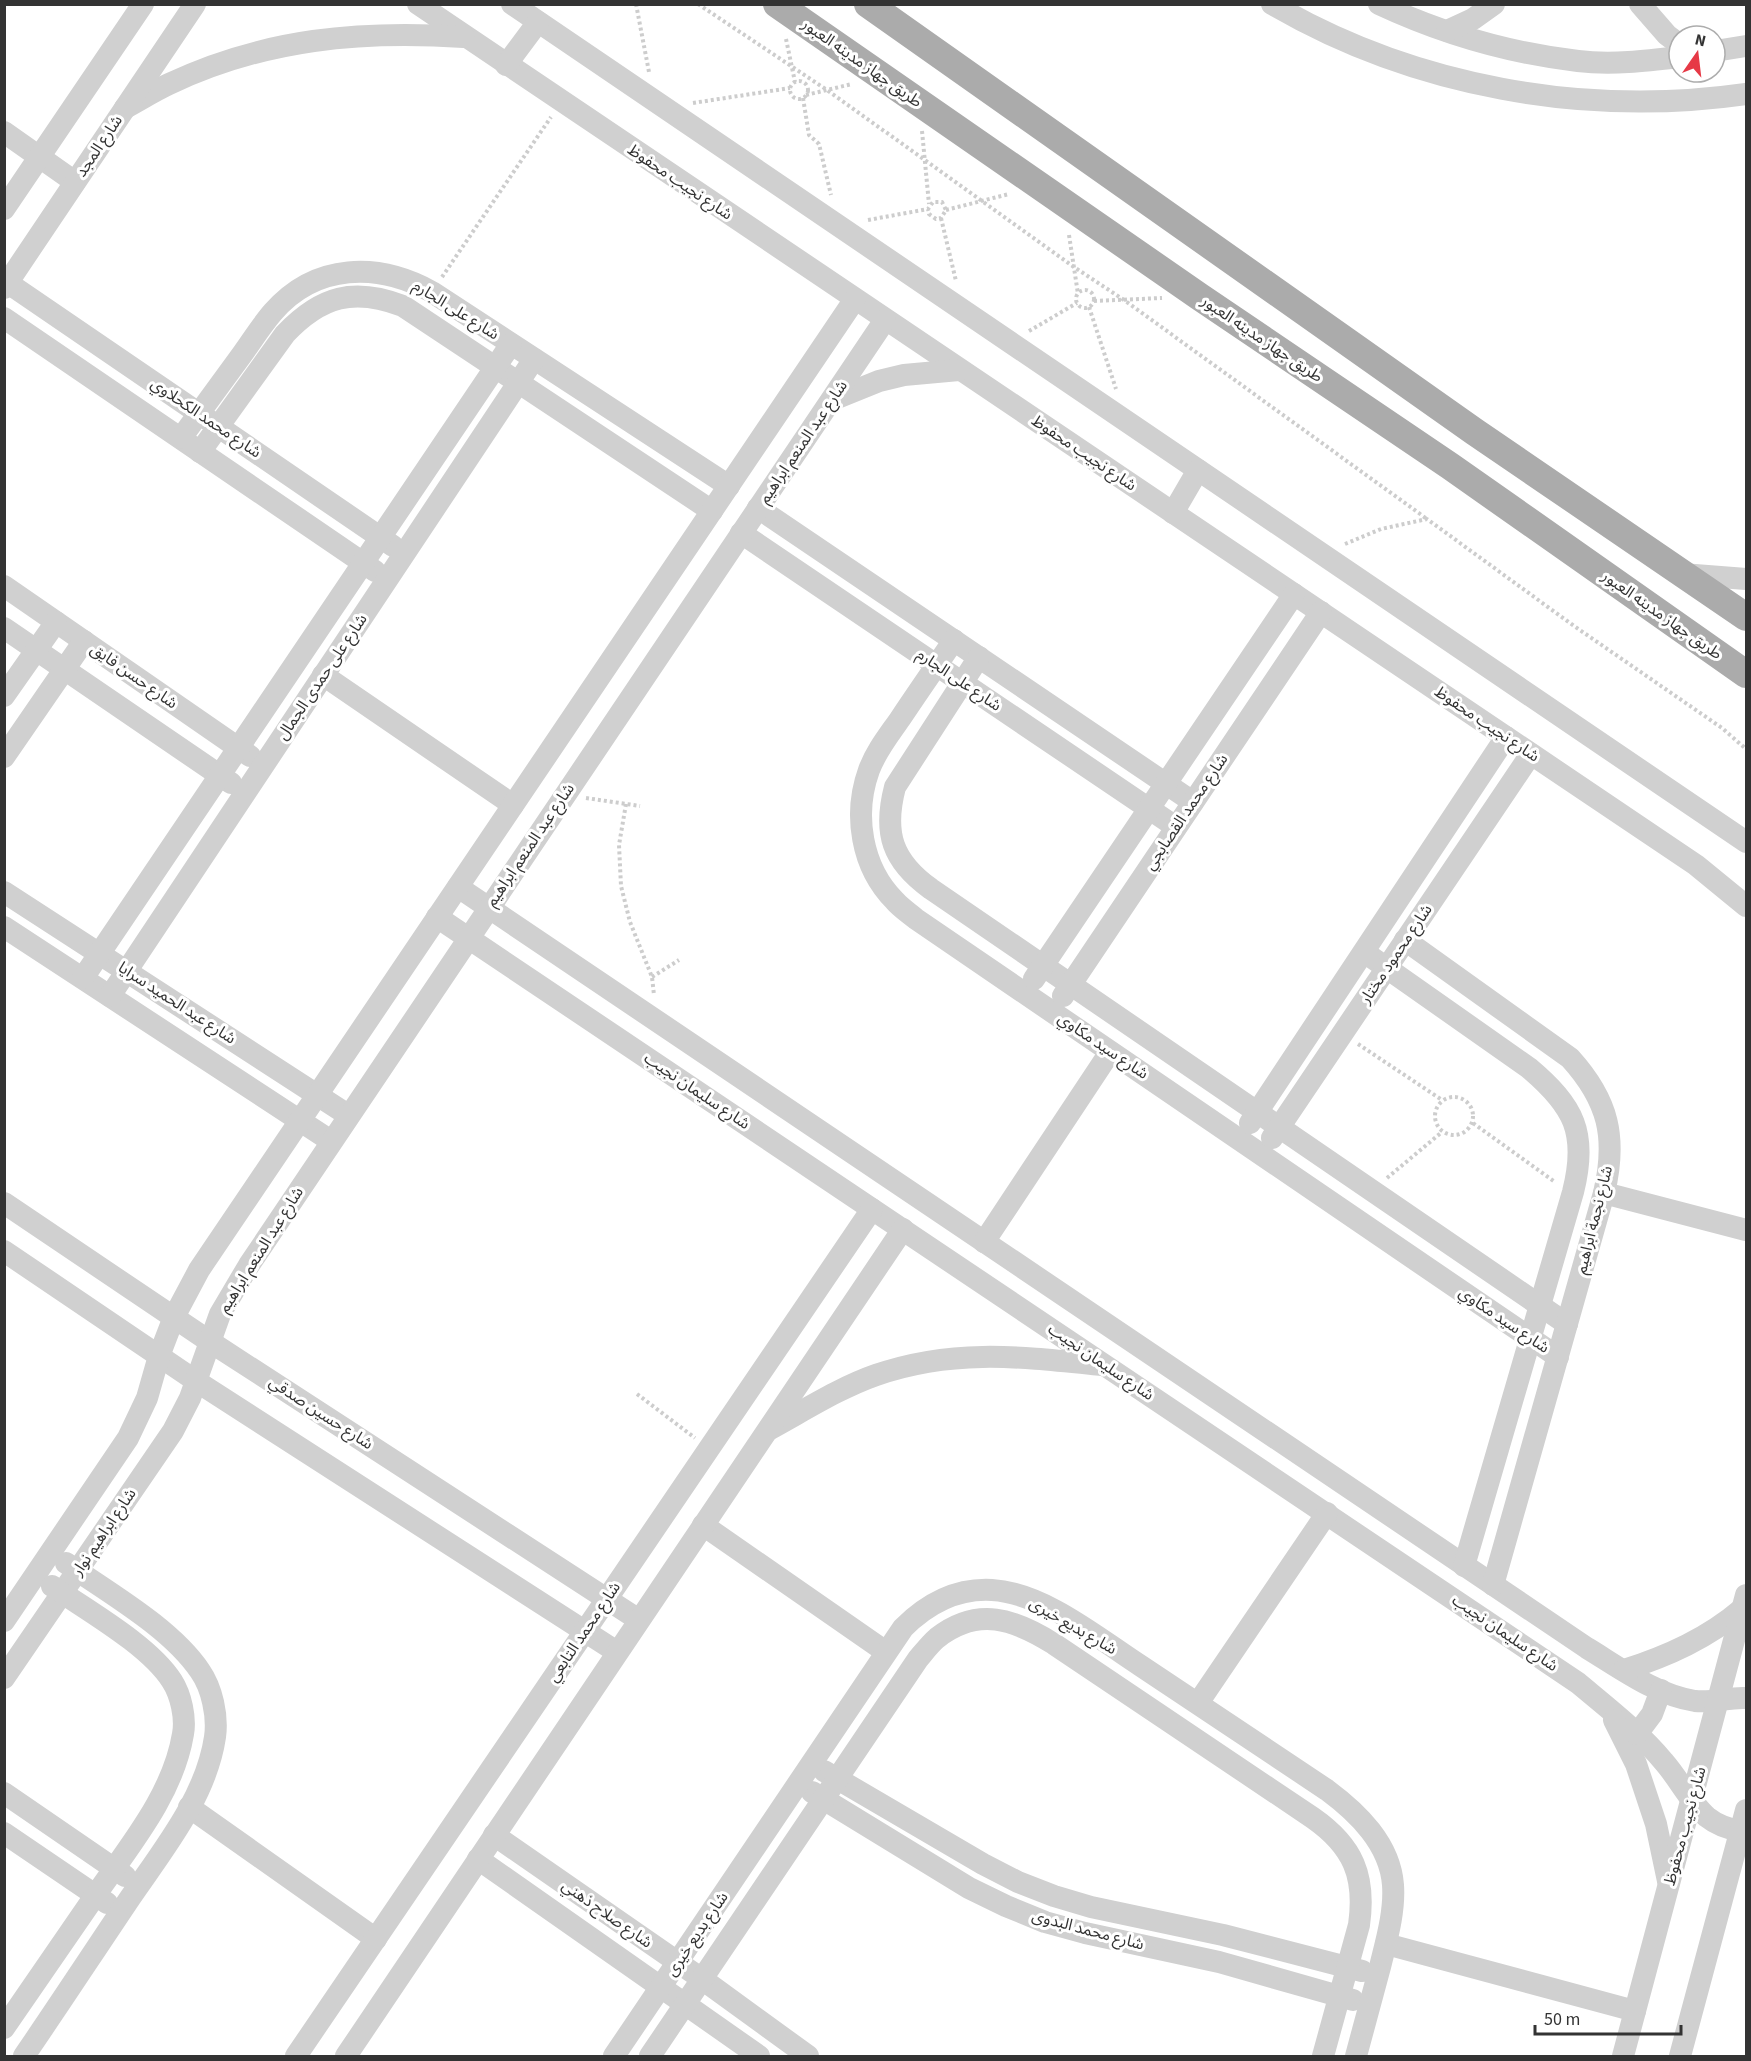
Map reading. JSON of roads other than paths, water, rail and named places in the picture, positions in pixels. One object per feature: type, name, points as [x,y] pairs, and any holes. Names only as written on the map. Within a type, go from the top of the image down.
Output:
[{"type":"main road","points":[[868,4],[1475,432],[1746,617]]},
{"type":"main road","name":"طريق جهاز مدينه العبور","points":[[789,8],[919,103],[1450,466],[1746,674]]},
{"type":"main road","points":[[1450,466],[1475,432]]},
{"type":"street","points":[[4,209],[143,4]]},
{"type":"street","name":"شارع المجد","points":[[6,285],[195,4]]},
{"type":"street","name":"شارع نجيب محفوظ","points":[[418,4],[1696,865],[1746,906]]},
{"type":"street","points":[[512,4],[1746,842]]},
{"type":"street","points":[[1272,4],[1329,34],[1382,56],[1446,77],[1479,84],[1575,100],[1630,103],[1679,102],[1746,94]]},
{"type":"street","points":[[1379,4],[1486,44],[1579,61],[1631,63],[1667,58]]},
{"type":"street","points":[[1447,31],[1473,19],[1494,4]]},
{"type":"street","points":[[1640,4],[1667,35]]},
{"type":"street","points":[[506,65],[538,22]]},
{"type":"street","points":[[125,108],[168,84],[216,65],[264,50],[314,40],[364,34],[466,37]]},
{"type":"street","points":[[1727,49],[1746,46]]},
{"type":"street","points":[[4,132],[75,182]]},
{"type":"street","points":[[367,296],[370,271]]},
{"type":"street","name":"شارع على الجارم","points":[[181,438],[274,312],[294,293],[317,280],[343,272],[370,271],[392,274],[413,281],[432,292],[729,486]]},
{"type":"street","name":"شارع محمد الكحلاوي","points":[[6,285],[405,553]]},
{"type":"street","name":"شارع على الجارم","points":[[200,452],[285,334],[301,317],[321,304],[343,297],[367,296],[385,299],[403,306],[712,511]]},
{"type":"street","points":[[159,1356],[174,1317],[199,1270],[855,299]]},
{"type":"street","name":"شارع محمد الكحلاوي","points":[[4,318],[387,579]]},
{"type":"street","name":"شارع عبد المنعم ابراهيم","points":[[196,1381],[209,1341],[234,1289],[348,1115],[885,320]]},
{"type":"street","name":"شارع على حمدى الجمال","points":[[83,978],[511,344]]},
{"type":"street","name":"شارع على حمدى الجمال","points":[[110,996],[534,359]]},
{"type":"street","points":[[830,401],[879,381],[904,375],[959,370]]},
{"type":"street","points":[[1173,513],[1198,470]]},
{"type":"street","name":"شارع على الجارم","points":[[758,508],[1193,802]]},
{"type":"street","name":"شارع على الجارم","points":[[741,533],[1176,827]]},
{"type":"street","points":[[1681,573],[1746,579]]},
{"type":"street","name":"شارع حسن فايق","points":[[4,586],[263,765]]},
{"type":"street","name":"شارع محمد القصابجي","points":[[1025,993],[1294,594]]},
{"type":"street","name":"شارع محمد القصابجي","points":[[1052,1012],[1321,612]]},
{"type":"street","points":[[4,696],[56,622]]},
{"type":"street","name":"شارع حسن فايق","points":[[4,628],[245,793]]},
{"type":"street","name":"شارع سيد مكاوي","points":[[954,640],[869,768],[862,796],[861,825],[866,852],[878,878],[894,901],[916,919],[1558,1357]]},
{"type":"street","points":[[4,757],[84,641]]},
{"type":"street","name":"شارع سيد مكاوي","points":[[979,657],[895,787],[889,809],[890,832],[904,866],[916,879],[1567,1324]]},
{"type":"street","points":[[323,675],[513,805]]},
{"type":"street","name":"شارع محمود مختار","points":[[1239,1140],[1506,737]]},
{"type":"street","name":"شارع محمود مختار","points":[[1261,1154],[1531,754]]},
{"type":"street","name":"شارع سليمان نجيب","points":[[458,887],[1587,1648],[1679,1698],[1698,1701],[1746,1698]]},
{"type":"street","name":"شارع عبد الحميد سرايا","points":[[4,892],[348,1115]]},
{"type":"street","name":"شارع سليمان نجيب","points":[[437,917],[1547,1661],[1609,1708],[1637,1734],[1664,1762],[1708,1818],[1718,1825],[1744,1821]]},
{"type":"street","name":"شارع عبد الحميد سرايا","points":[[4,927],[331,1142]]},
{"type":"street","name":"شارع نجمة ابراهيم","points":[[1405,940],[1570,1058],[1587,1077],[1599,1098],[1609,1129],[1610,1169],[1604,1193],[1493,1585]]},
{"type":"street","name":"شارع نجمة ابراهيم","points":[[1364,952],[1547,1083],[1563,1100],[1574,1121],[1579,1143],[1579,1167],[1573,1192],[1464,1566]]},
{"type":"street","points":[[984,1242],[1110,1052]]},
{"type":"street","points":[[1191,1107],[1209,1079]]},
{"type":"street","points":[[1313,1190],[1329,1162]]},
{"type":"street","name":"شارع محمد التابعي","points":[[296,2056],[710,1449],[863,1203],[874,1167]]},
{"type":"street","points":[[1604,1193],[1746,1230]]},
{"type":"street","name":"شارع حسين صدقي","points":[[4,1203],[209,1341],[639,1620]]},
{"type":"street","points":[[1387,1240],[1404,1212]]},
{"type":"street","points":[[346,2056],[903,1229]]},
{"type":"street","points":[[4,1251],[196,1381],[617,1652]]},
{"type":"street","name":"شارع ابراهيم نوار","points":[[4,1621],[128,1438],[147,1398],[159,1356]]},
{"type":"street","points":[[766,1431],[835,1393],[876,1375],[919,1363],[963,1357],[1008,1356],[1106,1365]]},
{"type":"street","name":"شارع ابراهيم نوار","points":[[4,1678],[173,1431],[196,1381]]},
{"type":"street","points":[[1198,1703],[1327,1513]]},
{"type":"street","points":[[702,1526],[886,1652]]},
{"type":"street","points":[[24,2056],[175,1832],[189,1807],[209,1761],[215,1736],[214,1704],[202,1673],[181,1647],[154,1625],[51,1552]]},
{"type":"street","points":[[4,2028],[149,1816],[171,1776],[184,1732],[182,1707],[173,1683],[158,1663],[141,1647],[36,1574]]},
{"type":"street","name":"شارع بديع خيرى","points":[[614,2056],[903,1628],[918,1613],[941,1600],[966,1592],[992,1590],[1018,1595],[1067,1618],[1198,1703],[1351,1808],[1371,1830],[1385,1856],[1393,1885],[1392,1910],[1386,1944],[1356,2056]]},
{"type":"street","points":[[1624,1670],[1676,1652],[1700,1639],[1723,1625],[1745,1602]]},
{"type":"street","name":"شارع نجيب محفوظ","points":[[1623,2056],[1745,1602]]},
{"type":"street","name":"شارع بديع خيرى","points":[[650,2056],[918,1659],[936,1639],[957,1625],[982,1619],[1008,1621],[1032,1630],[1330,1830],[1344,1845],[1355,1863],[1361,1884],[1362,1904],[1359,1925],[1323,2056]]},
{"type":"street","points":[[1637,1734],[1652,1714],[1661,1690]]},
{"type":"street","points":[[1609,1708],[1636,1764],[1653,1814],[1669,1885]]},
{"type":"street","name":"شارع محمد البدوى","points":[[811,1763],[983,1864],[1018,1882],[1054,1896],[1091,1907],[1223,1935],[1377,1976]]},
{"type":"street","name":"شارع محمد البدوى","points":[[798,1784],[969,1888],[1045,1922],[1242,1968],[1370,2005]]},
{"type":"street","points":[[4,1793],[139,1885]]},
{"type":"street","points":[[189,1807],[376,1939]]},
{"type":"street","points":[[1680,2056],[1744,1821]]},
{"type":"street","points":[[4,1833],[120,1913]]},
{"type":"street","name":"شارع صلاح ذهني","points":[[494,1834],[808,2056]]},
{"type":"street","name":"شارع صلاح ذهني","points":[[478,1859],[759,2056]]},
{"type":"street","points":[[1386,1944],[1635,2011]]}]
